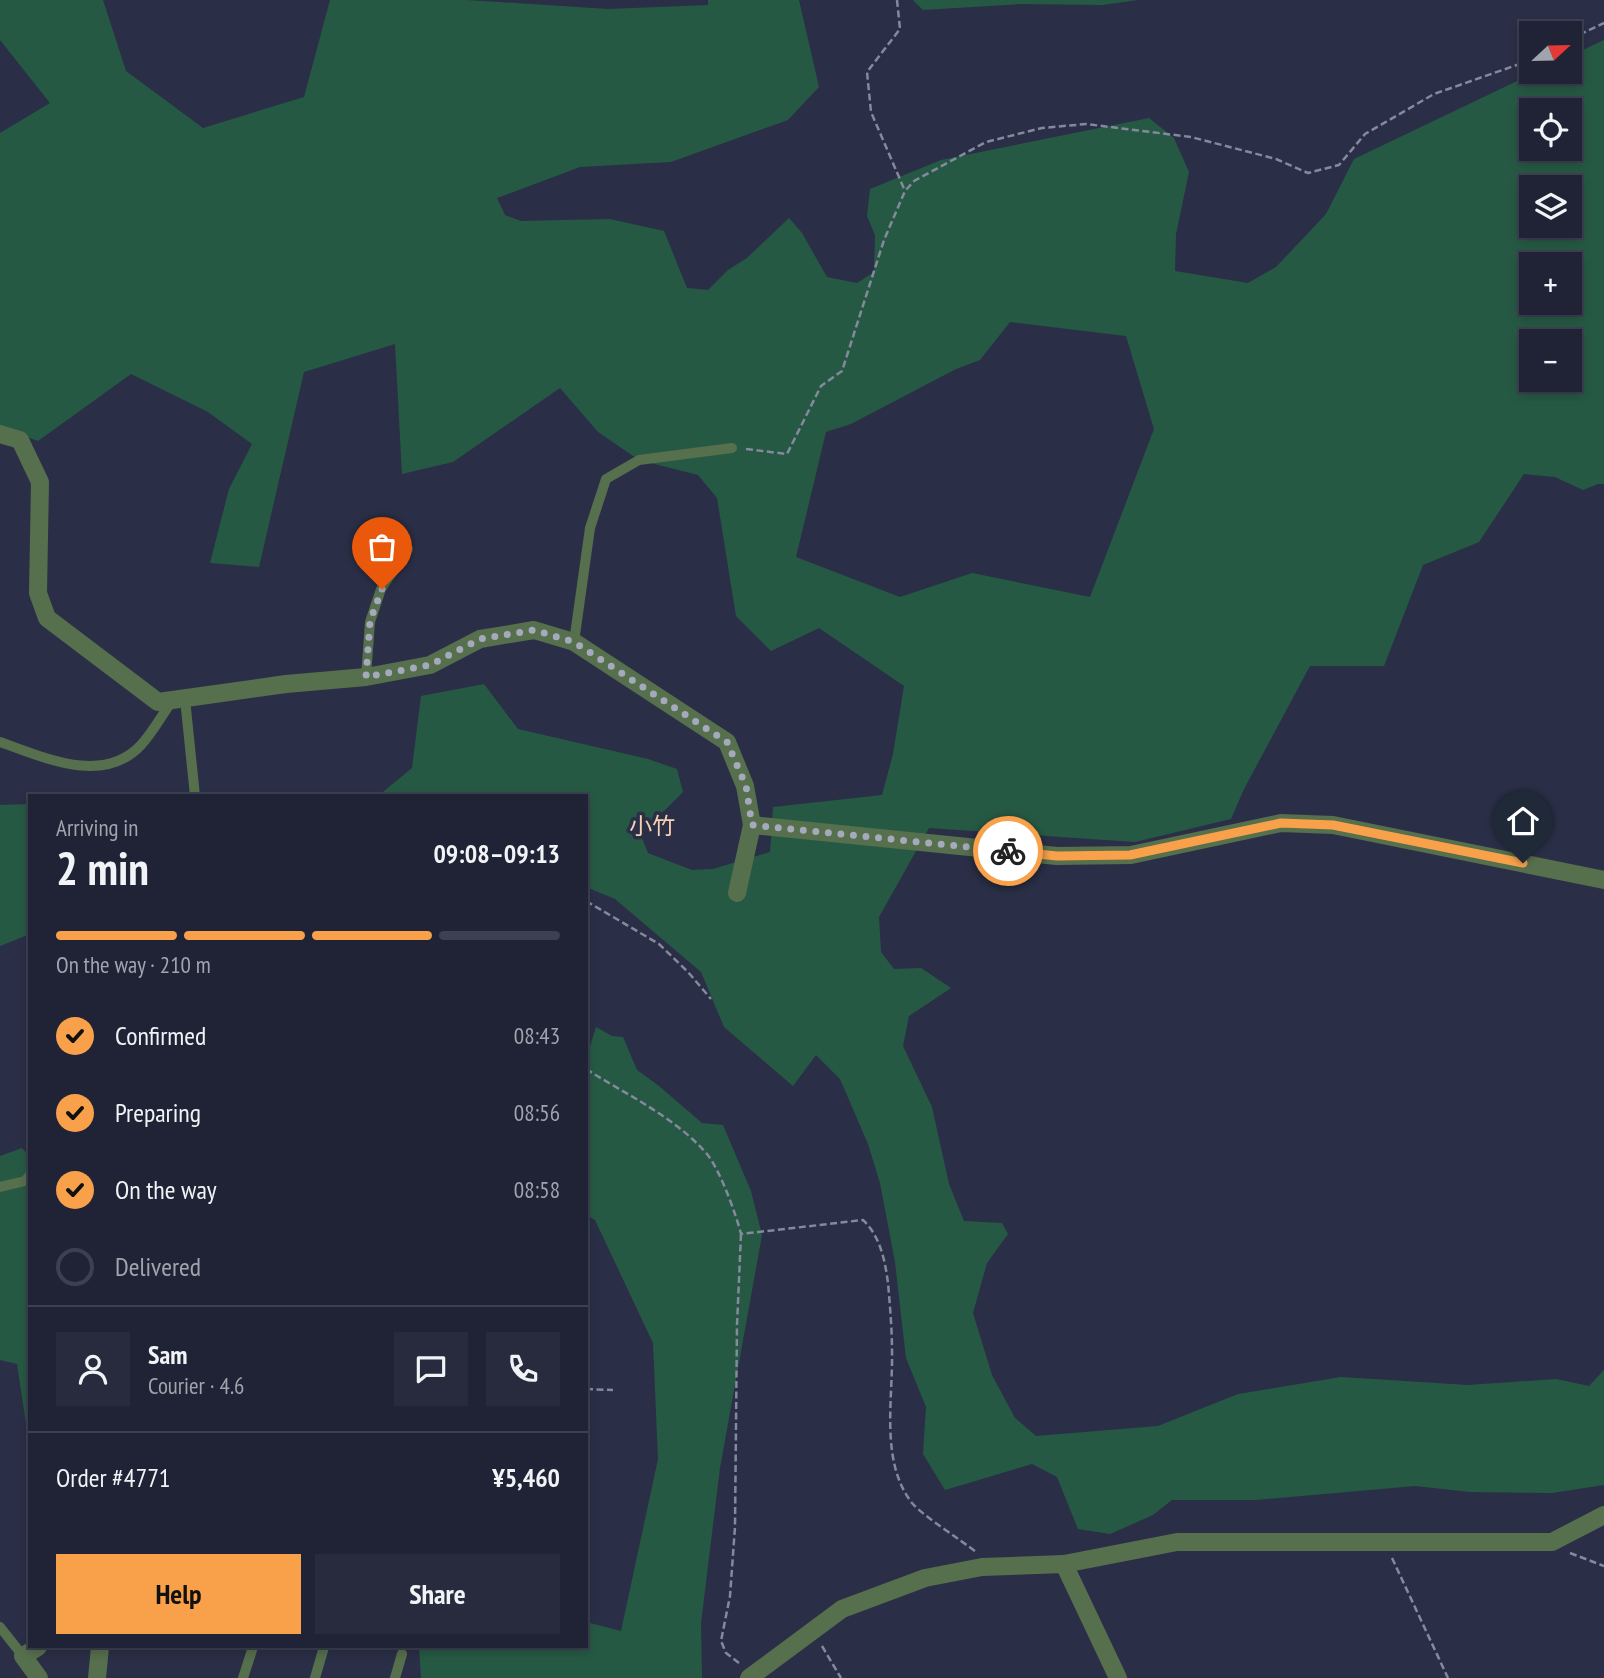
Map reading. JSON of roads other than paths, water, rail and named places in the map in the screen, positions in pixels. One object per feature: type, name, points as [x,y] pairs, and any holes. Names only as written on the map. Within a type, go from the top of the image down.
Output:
[{"type":"street","points":[[0,434],[20,440],[40,482],[38,593],[47,618],[158,702],[286,684],[366,677],[430,665],[480,639],[534,630],[574,642],[727,742],[746,786],[752,825],[737,892]]},
{"type":"street","points":[[752,825],[1057,856],[1130,855],[1281,823],[1333,825],[1604,880]]},
{"type":"street","points":[[751,1676],[842,1609],[925,1578],[995,1567],[1064,1564],[1177,1542],[1552,1542],[1604,1515]]},
{"type":"street","points":[[1064,1564],[1118,1678]]},
{"type":"street","points":[[97,1678],[100,1648]]},
{"type":"street","points":[[31,1651],[39,1678]]},
{"type":"lane","points":[[574,642],[590,528],[606,479],[639,460],[732,448]]},
{"type":"lane","points":[[366,677],[370,621],[382,589],[408,549]]},
{"type":"lane","points":[[0,742],[70,766],[111,765],[140,746],[178,700]]},
{"type":"lane","points":[[178,700],[195,794]]},
{"type":"lane","points":[[0,1187],[25,1181],[28,1177]]},
{"type":"lane","points":[[0,1628],[31,1651]]},
{"type":"lane","points":[[243,1678],[253,1648]]},
{"type":"lane","points":[[315,1678],[324,1648]]},
{"type":"lane","points":[[395,1678],[402,1654]]},
{"type":"district","name":"小竹","points":[[652,826]]}]
